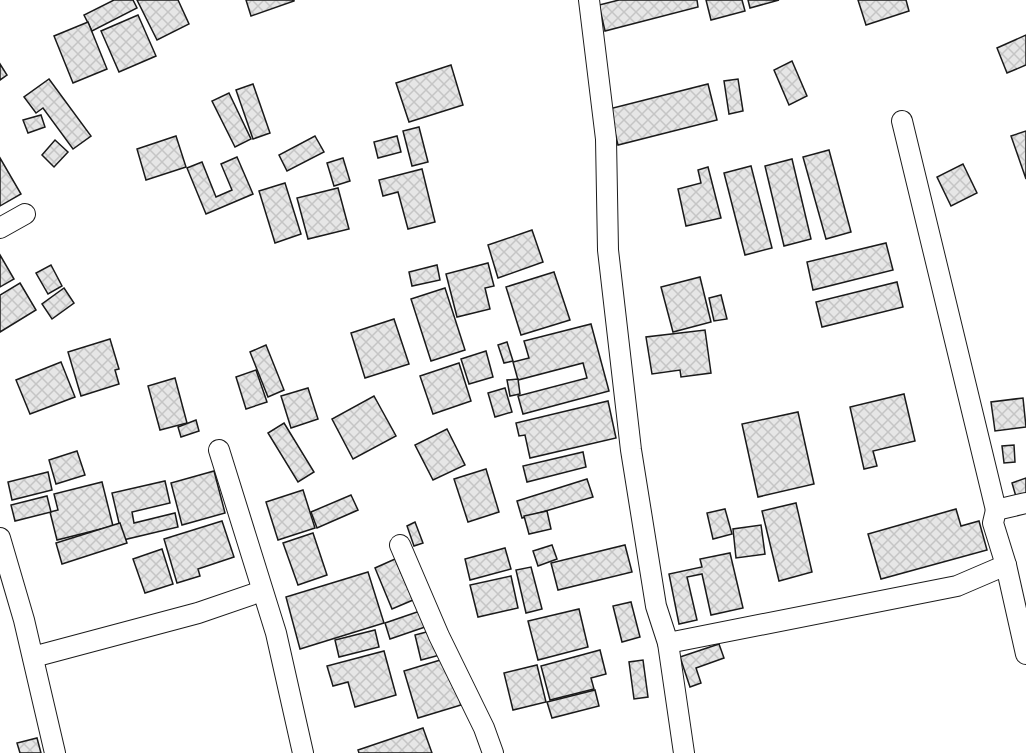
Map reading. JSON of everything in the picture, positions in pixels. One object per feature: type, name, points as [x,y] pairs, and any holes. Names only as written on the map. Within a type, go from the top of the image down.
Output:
[{"type":"street","points":[[589,0],[606,139],[608,250],[631,450],[656,606],[668,643],[684,753]]},
{"type":"street","points":[[902,122],[996,510],[993,523],[1006,565],[1026,654]]},
{"type":"street","points":[[0,228],[25,214]]},
{"type":"street","points":[[219,450],[276,633],[303,753]]},
{"type":"street","points":[[996,510],[1026,503]]},
{"type":"street","points":[[0,538],[33,657],[56,753]]},
{"type":"street","points":[[400,545],[439,636],[484,728],[493,753]]},
{"type":"street","points":[[668,643],[957,586],[1006,565]]},
{"type":"street","points":[[33,657],[198,614],[262,591]]},
{"type":"building","points":[[114,0],[133,0],[137,8],[92,31],[84,15]]},
{"type":"building","points":[[137,0],[178,0],[189,24],[157,40]]},
{"type":"building","points":[[246,0],[294,0],[294,1],[251,16]]},
{"type":"building","points":[[619,0],[697,0],[698,7],[605,31],[599,5]]},
{"type":"building","points":[[706,0],[742,0],[745,11],[711,20]]},
{"type":"building","points":[[748,0],[779,0],[750,8]]},
{"type":"building","points":[[858,0],[906,0],[909,11],[866,25]]},
{"type":"building","points":[[138,15],[156,56],[119,72],[101,31]]},
{"type":"building","points":[[88,22],[107,69],[73,83],[54,36]]},
{"type":"building","points":[[1026,35],[1026,65],[1007,73],[997,48]]},
{"type":"building","points":[[792,61],[807,96],[789,105],[774,70]]},
{"type":"building","points":[[0,64],[7,75],[0,80]]},
{"type":"building","points":[[451,65],[463,105],[409,122],[396,83]]},
{"type":"building","points":[[49,79],[91,136],[73,149],[43,108],[36,113],[24,97]]},
{"type":"building","points":[[738,79],[743,111],[729,114],[724,81]]},
{"type":"building","points":[[253,84],[270,133],[253,139],[236,90]]},
{"type":"building","points":[[708,84],[717,120],[618,145],[609,109]]},
{"type":"building","points":[[229,93],[251,139],[235,147],[212,101]]},
{"type":"building","points":[[41,115],[45,127],[28,133],[23,120]]},
{"type":"building","points":[[419,127],[428,162],[412,166],[403,131]]},
{"type":"building","points":[[1026,131],[1026,179],[1011,136]]},
{"type":"building","points":[[176,136],[186,167],[146,180],[137,149]]},
{"type":"building","points":[[315,136],[324,152],[287,171],[279,155]]},
{"type":"building","points":[[397,136],[401,152],[378,158],[374,142]]},
{"type":"building","points":[[55,140],[68,152],[54,167],[42,155]]},
{"type":"building","points":[[829,150],[851,232],[826,239],[803,157]]},
{"type":"building","points":[[237,157],[253,194],[206,214],[187,168],[202,162],[216,197],[232,190],[221,164]]},
{"type":"building","points":[[0,158],[21,194],[0,206]]},
{"type":"building","points":[[343,158],[350,181],[334,186],[327,163]]},
{"type":"building","points":[[792,159],[811,239],[784,246],[765,166]]},
{"type":"building","points":[[963,164],[977,193],[951,206],[937,177]]},
{"type":"building","points":[[751,166],[772,248],[745,255],[724,173]]},
{"type":"building","points":[[708,167],[721,218],[686,226],[678,189],[701,183],[698,170]]},
{"type":"building","points":[[422,169],[435,222],[408,229],[398,192],[383,196],[379,180]]},
{"type":"building","points":[[285,183],[301,234],[275,243],[259,191]]},
{"type":"building","points":[[338,188],[349,229],[308,239],[297,198]]},
{"type":"building","points":[[532,230],[543,262],[498,278],[488,245]]},
{"type":"building","points":[[886,243],[893,270],[813,290],[807,262]]},
{"type":"building","points":[[0,255],[14,279],[0,287]]},
{"type":"building","points":[[488,263],[494,286],[485,288],[490,309],[457,317],[446,274]]},
{"type":"building","points":[[51,265],[62,286],[48,294],[36,273]]},
{"type":"building","points":[[437,265],[440,280],[412,286],[409,272]]},
{"type":"building","points":[[554,272],[570,320],[521,335],[506,287]]},
{"type":"building","points":[[700,277],[711,322],[673,332],[661,287]]},
{"type":"building","points":[[897,282],[903,307],[822,327],[816,302]]},
{"type":"building","points":[[20,283],[36,310],[0,332],[0,295]]},
{"type":"building","points":[[64,288],[74,303],[52,319],[42,304]]},
{"type":"building","points":[[445,288],[465,350],[431,361],[411,299]]},
{"type":"building","points":[[721,295],[727,319],[714,321],[709,298]]},
{"type":"building","points":[[394,319],[409,364],[365,378],[351,333]]},
{"type":"building","points":[[591,324],[609,391],[523,414],[518,396],[587,378],[583,363],[518,380],[513,362],[529,358],[524,341]]},
{"type":"building","points":[[705,330],[711,373],[681,377],[680,370],[652,374],[646,337]]},
{"type":"building","points":[[110,339],[119,369],[115,370],[119,384],[81,396],[68,352]]},
{"type":"building","points":[[507,342],[513,361],[504,363],[498,345]]},
{"type":"building","points":[[266,345],[284,390],[268,397],[250,352]]},
{"type":"building","points":[[486,351],[493,377],[469,384],[461,359]]},
{"type":"building","points":[[61,362],[75,397],[30,414],[16,380]]},
{"type":"building","points":[[459,363],[471,401],[433,414],[420,376]]},
{"type":"building","points":[[256,370],[267,402],[246,409],[236,377]]},
{"type":"building","points":[[175,378],[187,423],[160,430],[148,386]]},
{"type":"building","points":[[518,379],[520,394],[510,396],[507,380]]},
{"type":"building","points":[[308,388],[318,419],[291,428],[281,396]]},
{"type":"building","points":[[505,388],[512,412],[495,417],[488,393]]},
{"type":"building","points":[[904,394],[915,441],[873,451],[877,466],[864,469],[850,407]]},
{"type":"building","points":[[374,396],[396,436],[353,459],[332,419]]},
{"type":"building","points":[[1023,398],[1026,427],[995,431],[991,402]]},
{"type":"building","points":[[608,401],[616,438],[530,458],[525,435],[519,436],[516,423]]},
{"type":"building","points":[[798,412],[814,484],[758,497],[742,424]]},
{"type":"building","points":[[196,420],[199,431],[181,437],[178,427]]},
{"type":"building","points":[[284,423],[314,472],[298,482],[268,433]]},
{"type":"building","points":[[447,429],[465,465],[433,480],[415,445]]},
{"type":"building","points":[[1014,445],[1015,462],[1004,463],[1002,446]]},
{"type":"building","points":[[77,451],[85,475],[56,484],[49,460]]},
{"type":"building","points":[[583,452],[586,467],[527,482],[523,466]]},
{"type":"building","points":[[486,469],[499,512],[468,522],[454,479]]},
{"type":"building","points":[[214,471],[225,513],[182,525],[171,483]]},
{"type":"building","points":[[48,472],[52,490],[12,500],[8,482]]},
{"type":"building","points":[[1026,478],[1026,497],[1017,500],[1012,483]]},
{"type":"building","points":[[587,479],[593,497],[522,518],[517,501]]},
{"type":"building","points":[[165,481],[170,503],[132,512],[134,523],[175,513],[178,527],[123,540],[112,493]]},
{"type":"building","points":[[102,482],[113,526],[57,540],[50,512],[58,510],[54,494]]},
{"type":"building","points":[[303,490],[315,528],[278,540],[266,502]]},
{"type":"building","points":[[351,495],[358,510],[317,528],[311,512]]},
{"type":"building","points":[[47,496],[51,512],[15,521],[11,505]]},
{"type":"building","points":[[796,503],[812,572],[779,581],[762,511]]},
{"type":"building","points":[[725,509],[732,534],[713,539],[707,513]]},
{"type":"building","points":[[956,509],[961,526],[979,521],[987,550],[881,579],[868,534]]},
{"type":"building","points":[[547,511],[551,529],[529,534],[524,516]]},
{"type":"building","points":[[222,521],[234,557],[198,569],[200,576],[177,583],[164,539]]},
{"type":"building","points":[[415,522],[423,543],[414,546],[407,526]]},
{"type":"building","points":[[120,523],[127,543],[62,564],[56,543]]},
{"type":"building","points":[[761,525],[765,554],[736,558],[733,529]]},
{"type":"building","points":[[313,533],[327,575],[298,585],[283,543]]},
{"type":"building","points":[[552,545],[557,559],[538,566],[533,551]]},
{"type":"building","points":[[625,545],[632,572],[558,590],[551,563]]},
{"type":"building","points":[[505,548],[511,569],[470,580],[465,559]]},
{"type":"building","points":[[162,549],[173,584],[145,593],[133,559]]},
{"type":"building","points":[[730,553],[743,608],[711,615],[702,574],[687,577],[697,620],[679,624],[669,574],[702,567],[700,559]]},
{"type":"building","points":[[395,559],[413,600],[392,609],[375,568]]},
{"type":"building","points":[[531,567],[542,609],[526,613],[516,570]]},
{"type":"building","points":[[368,572],[384,623],[300,649],[286,597]]},
{"type":"building","points":[[511,576],[518,608],[478,617],[470,585]]},
{"type":"building","points":[[631,602],[640,637],[622,642],[613,606]]},
{"type":"building","points":[[579,609],[588,647],[538,660],[528,621]]},
{"type":"building","points":[[423,610],[428,626],[390,639],[385,623]]},
{"type":"building","points":[[375,630],[379,647],[339,657],[335,640]]},
{"type":"building","points":[[434,630],[440,655],[421,660],[415,635]]},
{"type":"building","points":[[719,644],[724,658],[696,668],[701,683],[690,687],[680,657]]},
{"type":"building","points":[[600,650],[606,674],[591,678],[594,689],[550,700],[541,666]]},
{"type":"building","points":[[384,651],[396,695],[355,707],[348,682],[333,686],[327,666]]},
{"type":"building","points":[[447,658],[461,705],[418,718],[404,671]]},
{"type":"building","points":[[643,660],[648,697],[634,699],[629,662]]},
{"type":"building","points":[[537,665],[546,702],[513,710],[504,673]]},
{"type":"building","points":[[595,690],[599,706],[552,718],[547,702]]},
{"type":"building","points":[[423,728],[432,753],[359,753],[358,750]]},
{"type":"building","points":[[37,738],[41,753],[20,753],[17,743]]}]
